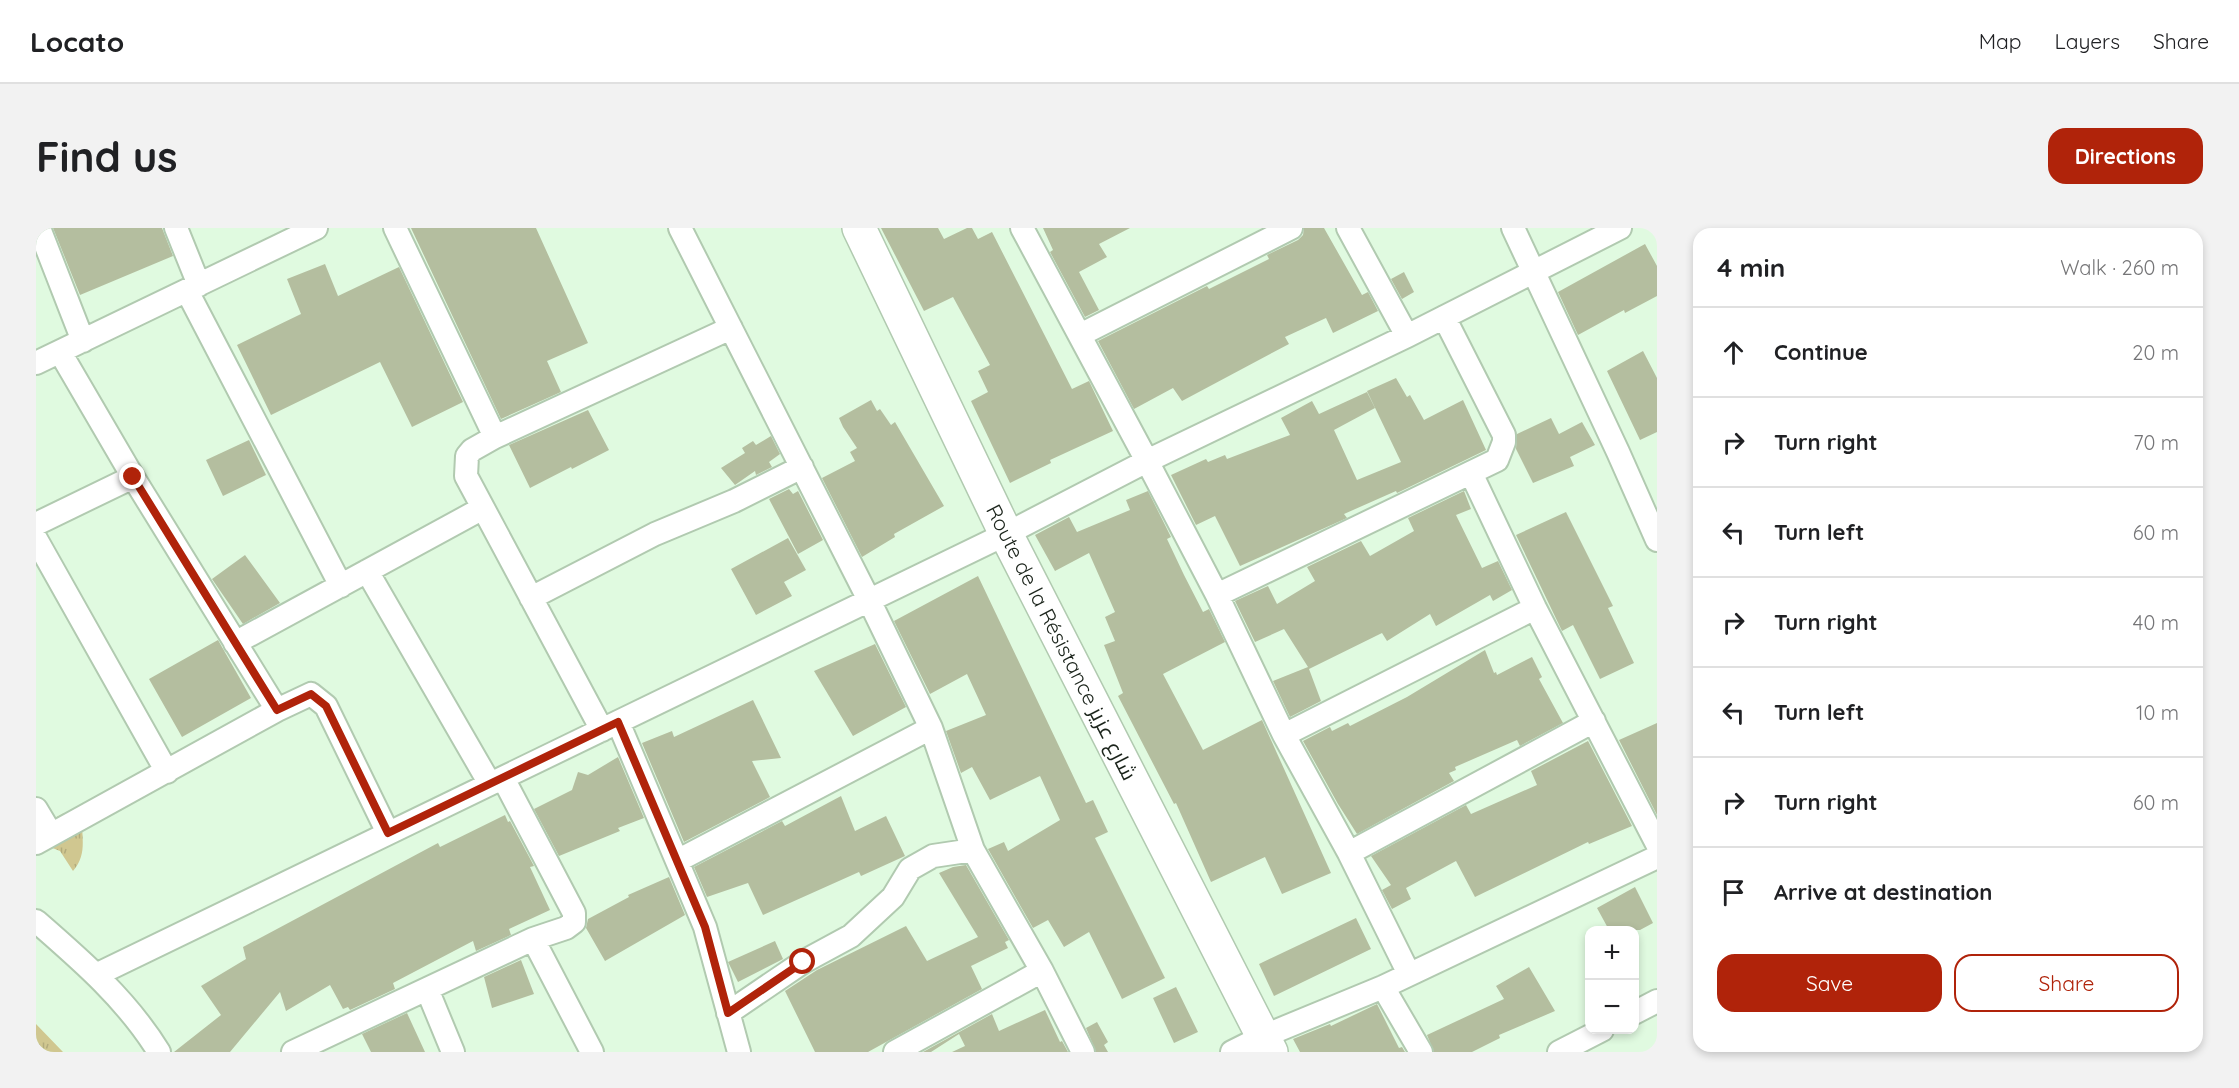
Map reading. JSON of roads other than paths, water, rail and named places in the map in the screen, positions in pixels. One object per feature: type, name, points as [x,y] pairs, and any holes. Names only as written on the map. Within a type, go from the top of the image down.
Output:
[{"type":"main road","name":"Route de la Résistance شارع عزيز","points":[[859,228],[1006,534],[1268,1044]]},
{"type":"street","points":[[39,228],[83,341]]},
{"type":"street","points":[[176,228],[193,288],[341,586]]},
{"type":"street","points":[[36,363],[316,228]]},
{"type":"street","points":[[395,228],[495,437]]},
{"type":"street","points":[[680,228],[869,600],[931,728],[973,850],[1042,971],[1083,1052]]},
{"type":"street","points":[[1022,228],[1148,461],[1217,595],[1284,735],[1349,854],[1410,975]]},
{"type":"street","points":[[1080,335],[1292,228]]},
{"type":"street","points":[[1348,228],[1407,336]]},
{"type":"street","points":[[1513,228],[1657,540]]},
{"type":"street","points":[[98,974],[1006,534],[1148,461],[1534,273],[1617,229]]},
{"type":"street","points":[[1217,595],[1497,460],[1504,442],[1504,435],[1444,317]]},
{"type":"street","points":[[731,328],[495,437],[472,450],[467,456],[466,476],[531,598],[610,726],[677,861],[705,927],[739,1052]]},
{"type":"street","points":[[60,352],[133,477],[277,710]]},
{"type":"street","points":[[531,598],[655,534],[735,501],[802,467]]},
{"type":"street","points":[[1471,473],[1535,608],[1657,844]]},
{"type":"street","points":[[36,524],[133,477]]},
{"type":"street","points":[[235,644],[483,508]]},
{"type":"street","points":[[36,539],[167,772]]},
{"type":"street","points":[[293,1052],[533,939],[566,928],[574,922],[574,913],[367,571]]},
{"type":"street","points":[[1284,735],[1535,608]]},
{"type":"street","points":[[36,809],[43,839],[277,710],[311,694],[326,706],[388,833]]},
{"type":"street","points":[[1349,854],[1594,721]]},
{"type":"street","points":[[677,861],[931,728]]},
{"type":"street","points":[[728,1013],[803,962],[851,936],[893,897],[910,869],[933,856],[973,850]]},
{"type":"street","points":[[1232,1052],[1268,1044],[1657,857]]},
{"type":"street","points":[[36,921],[98,974],[146,1031],[159,1052]]},
{"type":"street","points":[[533,939],[592,1052]]},
{"type":"street","points":[[896,1052],[1042,971]]},
{"type":"street","points":[[1383,987],[1421,1052]]},
{"type":"street","points":[[427,989],[453,1052]]},
{"type":"street","points":[[1639,1011],[1657,1001]]},
{"type":"street","points":[[1559,1052],[1593,1034]]}]
